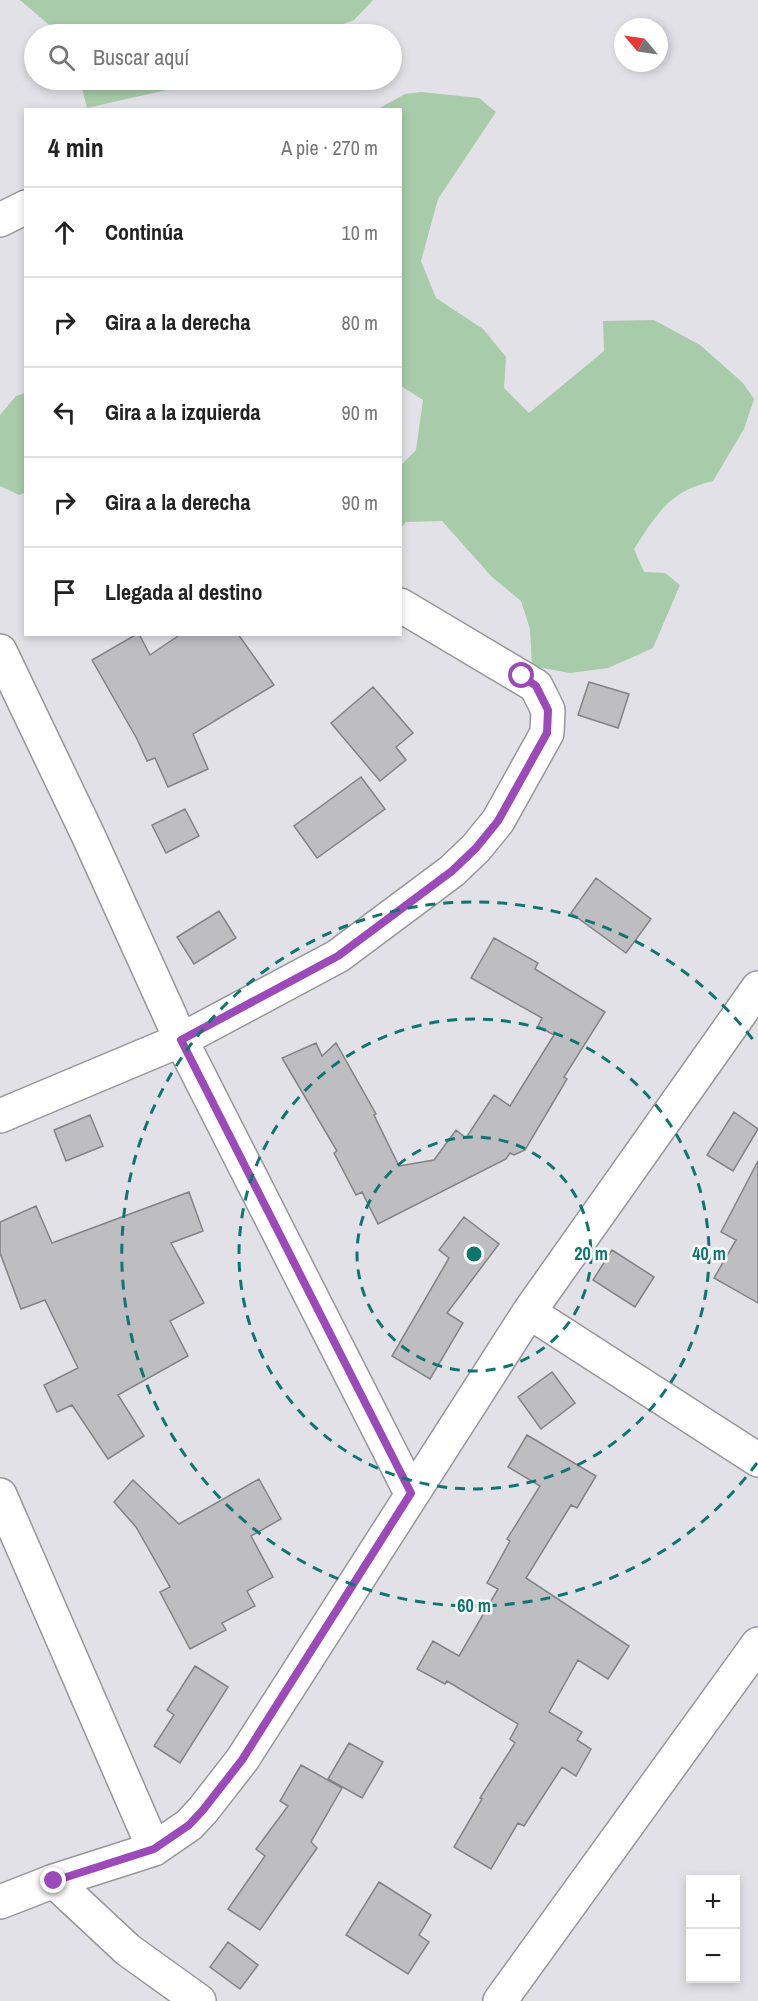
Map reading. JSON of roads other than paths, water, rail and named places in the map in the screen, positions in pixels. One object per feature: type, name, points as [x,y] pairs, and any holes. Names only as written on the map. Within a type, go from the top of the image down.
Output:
[{"type":"street","points":[[0,220],[24,208]]},
{"type":"street","points":[[0,1116],[181,1040],[338,956],[452,871],[476,848],[498,821],[547,733],[548,710],[536,686],[402,606]]},
{"type":"street","points":[[0,651],[88,835],[181,1040],[411,1493]]},
{"type":"street","points":[[0,1902],[54,1881],[154,1849],[189,1825],[203,1810],[242,1760],[529,1312],[758,988]]},
{"type":"street","points":[[529,1312],[758,1460]]},
{"type":"street","points":[[0,1495],[154,1849]]},
{"type":"street","points":[[500,2001],[758,1644]]},
{"type":"street","points":[[54,1881],[128,1950],[199,2001]]}]
